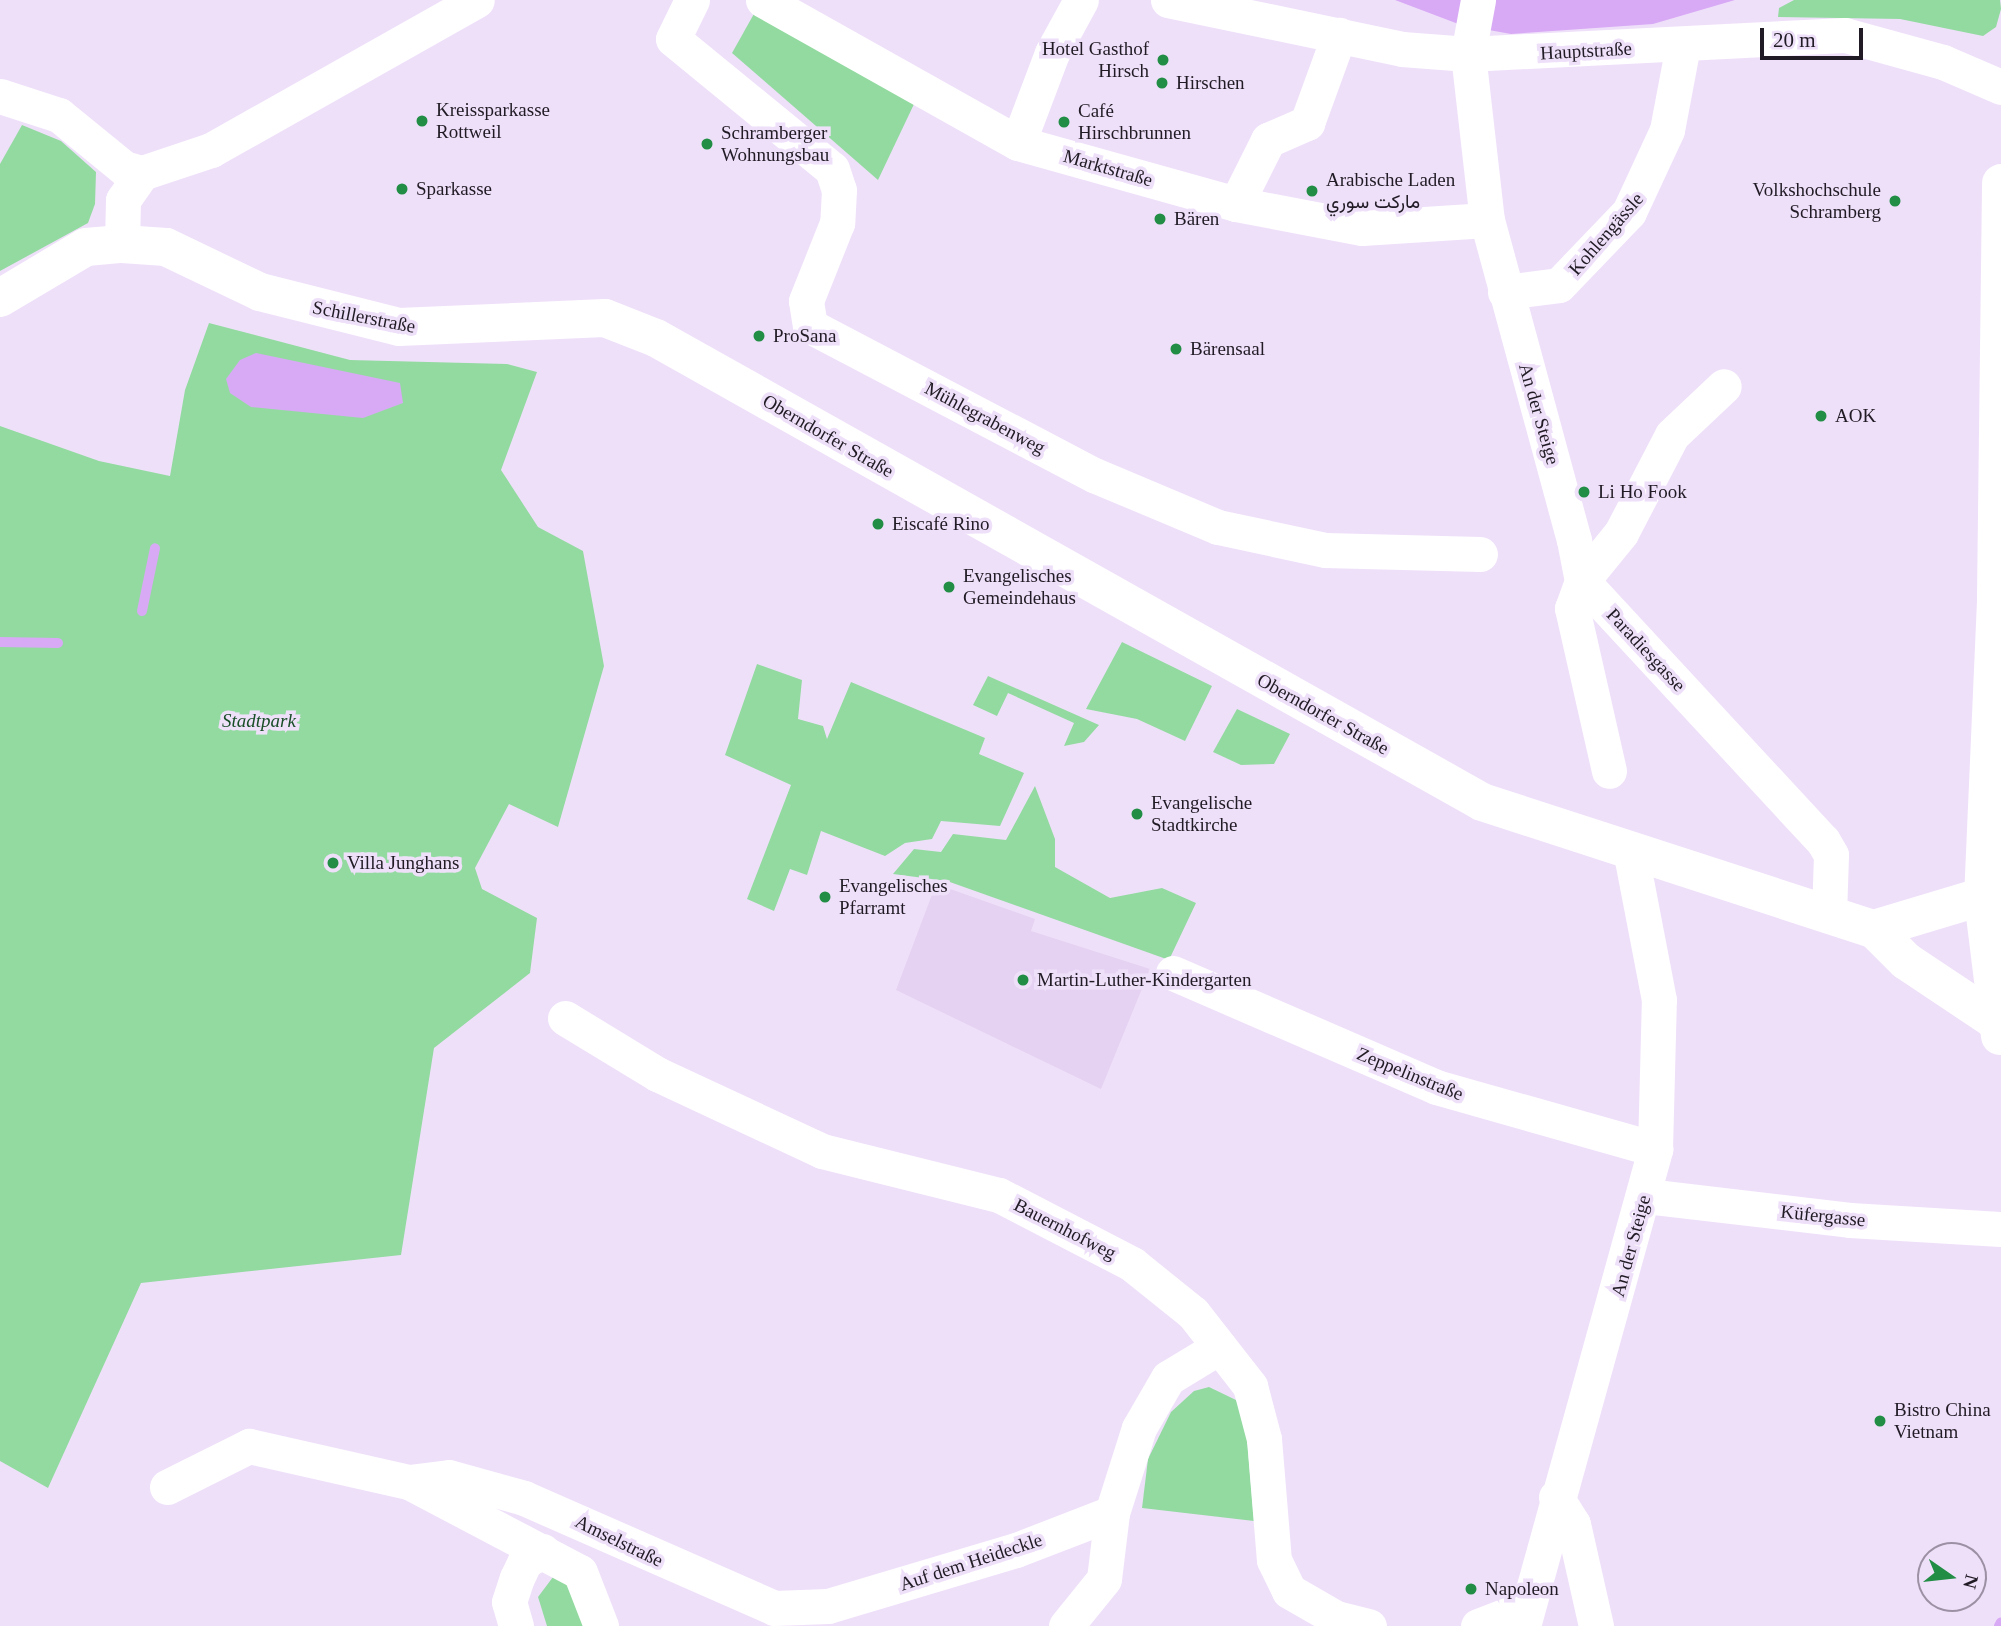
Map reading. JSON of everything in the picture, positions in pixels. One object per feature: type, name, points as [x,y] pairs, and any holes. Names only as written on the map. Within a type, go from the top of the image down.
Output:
[{"type":"main road","points":[[1998,1030],[1992,895],[2001,183]]},
{"type":"main road","name":"Schillerstraße","points":[[0,298],[86,247],[122,244],[166,247],[260,292],[399,327],[459,329],[566,316],[605,318],[656,338]]},
{"type":"main road","name":"Oberndorfer Straße","points":[[656,338],[1482,802],[1631,855],[1874,929],[1906,961],[1998,1030]]},
{"type":"main road","points":[[1874,929],[1992,895]]},
{"type":"street","name":"Mühlegrabenweg","points":[[692,0],[673,39],[832,169],[839,190],[838,223],[806,300],[810,326],[1094,475],[1218,527],[1337,551],[1480,554]]},
{"type":"street","name":"Marktstraße","points":[[763,0],[1018,143],[1236,204],[1362,228],[1487,220]]},
{"type":"street","points":[[1018,143],[1052,53],[1081,0]]},
{"type":"street","name":"Hauptstraße","points":[[1168,0],[1339,35],[1472,29],[1683,45],[1845,36],[1943,62],[2001,87]]},
{"type":"street","points":[[0,96],[59,115],[124,168],[142,173],[194,158],[471,5]]},
{"type":"street","name":"An der Steige","points":[[1472,29],[1487,220],[1582,581],[1572,608],[1609,771]]},
{"type":"street","points":[[1236,204],[1268,140],[1307,123],[1339,35]]},
{"type":"street","name":"Kohlengässle","points":[[1505,292],[1559,285],[1629,212],[1667,131],[1683,45]]},
{"type":"street","points":[[122,244],[123,200],[142,173]]},
{"type":"street","points":[[1582,581],[1620,533],[1672,435],[1724,386]]},
{"type":"street","name":"Paradiesgasse","points":[[1582,581],[1823,841],[1830,855],[1829,915]]},
{"type":"street","name":"An der Steige","points":[[1524,1617],[1556,1497],[1646,1196],[1655,1149],[1659,1000],[1631,855]]},
{"type":"street","name":"Zeppelinstraße","points":[[1173,973],[1436,1087],[1655,1149]]},
{"type":"street","name":"Bauernhofweg","points":[[565,1018],[657,1074],[822,1150],[918,1170],[1049,1219],[1132,1264],[1193,1313],[1250,1386],[1264,1439],[1274,1560],[1289,1591],[1336,1618],[1370,1626]]},
{"type":"street","name":"Küfergasse","points":[[1646,1196],[1850,1220],[2001,1229]]},
{"type":"street","points":[[1066,1626],[1104,1579],[1112,1513],[1139,1428],[1168,1378],[1219,1347]]},
{"type":"street","name":"Amselstraße","points":[[167,1487],[249,1446],[409,1482],[580,1572],[601,1626]]},
{"type":"street","name":"Amselstraße","points":[[409,1482],[449,1477],[524,1498],[774,1608],[828,1606]]},
{"type":"street","points":[[1556,1497],[1573,1524],[1595,1626]]},
{"type":"street","name":"Auf dem Heideckle","points":[[828,1606],[1016,1550],[1112,1513]]},
{"type":"street","points":[[516,1626],[509,1602],[517,1578],[525,1561],[542,1551]]},
{"type":"street","points":[[1479,1626],[1524,1617]]},
{"type":"shaded area","points":[[1395,0],[1735,0],[1653,24],[1511,34],[1461,25]]},
{"type":"shaded area","points":[[256,353],[400,383],[403,403],[363,418],[251,407],[230,393],[226,379],[240,360]]},
{"type":"shaded area","name":"Martin-Luther-Kindergarten","points":[[936,884],[1035,919],[1031,931],[1150,969],[1101,1089],[896,990]]},
{"type":"green space","points":[[1794,0],[2000,0],[2001,9],[1996,27],[1983,36],[1900,19],[1778,17],[1779,8]]},
{"type":"green space","points":[[755,12],[915,102],[878,180],[732,53]]},
{"type":"green space","points":[[22,125],[61,141],[96,172],[95,204],[88,223],[0,271],[0,164]]},
{"type":"green space","name":"Stadtpark","points":[[209,323],[350,360],[507,364],[537,372],[501,470],[538,527],[583,551],[604,666],[558,827],[509,804],[475,868],[482,889],[537,918],[530,973],[434,1048],[401,1255],[141,1283],[48,1488],[0,1461],[0,426],[99,461],[170,476],[185,390]]},
{"type":"green space","points":[[1122,642],[1212,686],[1185,741],[1137,719],[1086,709]]},
{"type":"green space","points":[[757,664],[802,680],[798,719],[823,726],[827,739],[851,682],[985,738],[979,754],[1024,773],[1000,826],[941,821],[932,839],[905,843],[885,856],[821,831],[807,875],[790,869],[774,911],[747,899],[791,785],[725,755]]},
{"type":"green space","points":[[988,676],[1099,725],[1084,742],[1064,746],[1074,723],[1008,693],[997,716],[973,705]]},
{"type":"green space","points":[[1237,709],[1290,734],[1274,764],[1241,765],[1213,752]]},
{"type":"green space","points":[[1035,786],[1055,839],[1055,867],[1110,898],[1162,888],[1196,903],[1169,960],[947,881],[893,874],[914,849],[941,852],[953,834],[1006,840]]},
{"type":"green space","points":[[1209,1387],[1236,1400],[1245,1415],[1254,1521],[1142,1508],[1148,1459],[1171,1412],[1194,1391]]},
{"type":"green space","points":[[553,1577],[571,1580],[589,1626],[547,1626],[538,1597]]},
{"type":"waterway","points":[[142,611],[155,548]]},
{"type":"waterway","points":[[0,642],[58,643]]},
{"type":"waterway","points":[[1999,1626],[2001,1622]]},
{"type":"place","name":"Hotel Gasthof Hirsch","points":[[1163,60]]},
{"type":"place","name":"Hirschen","points":[[1162,83]]},
{"type":"place","name":"Kreissparkasse Rottweil","points":[[422,121]]},
{"type":"place","name":"Café Hirschbrunnen","points":[[1064,122]]},
{"type":"place","name":"Schramberger Wohnungsbau","points":[[707,144]]},
{"type":"place","name":"Sparkasse","points":[[402,189]]},
{"type":"place","name":"Arabische Laden ماركت سوري","points":[[1312,191]]},
{"type":"place","name":"Volkshochschule Schramberg","points":[[1895,201]]},
{"type":"place","name":"Bären","points":[[1160,219]]},
{"type":"place","name":"ProSana","points":[[759,336]]},
{"type":"place","name":"Bärensaal","points":[[1176,349]]},
{"type":"place","name":"AOK","points":[[1821,416]]},
{"type":"place","name":"Li Ho Fook","points":[[1584,492]]},
{"type":"place","name":"Eiscafé Rino","points":[[878,524]]},
{"type":"place","name":"Evangelisches Gemeindehaus","points":[[949,587]]},
{"type":"place","name":"Evangelische Stadtkirche","points":[[1137,814]]},
{"type":"place","name":"Villa Junghans","points":[[333,863]]},
{"type":"place","name":"Evangelisches Pfarramt","points":[[825,897]]},
{"type":"place","name":"Martin-Luther-Kindergarten","points":[[1023,980]]},
{"type":"place","name":"Bistro China Vietnam","points":[[1880,1421]]},
{"type":"place","name":"Napoleon","points":[[1471,1589]]}]
